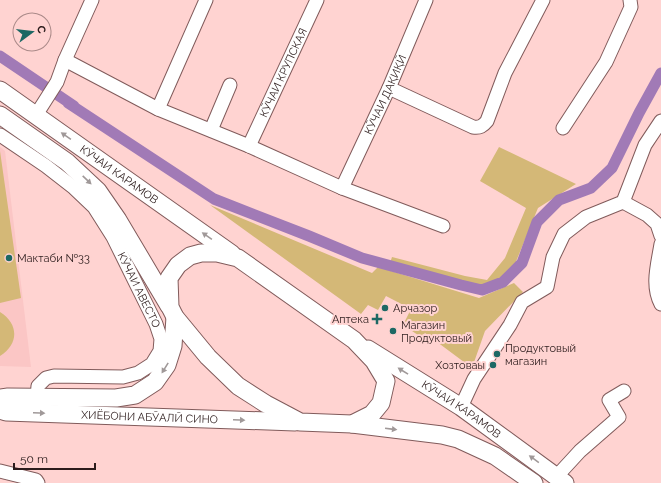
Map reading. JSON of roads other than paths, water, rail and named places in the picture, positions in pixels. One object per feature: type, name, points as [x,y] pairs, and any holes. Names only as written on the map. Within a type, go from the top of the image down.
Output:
[{"type":"main road","name":"КӮЧАИ КАРАМОВ","points":[[0,90],[354,340],[461,407],[561,480]]},
{"type":"main road","name":"КӮЧАИ КАРАМОВ","points":[[0,115],[67,162],[98,191],[118,220],[172,312],[208,357],[238,386],[266,404],[300,422],[352,424],[442,435],[458,439],[495,456],[534,483]]},
{"type":"main road","name":"КӮЧАИ КАРАМОВ","points":[[172,312],[169,278],[178,265],[190,256],[202,253],[217,253],[238,258]]},
{"type":"main road","name":"ХИЁБОНИ АБӮАЛӢ СИНО","points":[[0,398],[116,398],[136,395],[155,382],[167,365],[173,346],[172,312]]},
{"type":"main road","name":"КӮЧАИ КАРАМОВ","points":[[352,424],[372,414],[381,402],[386,381],[374,361],[354,340]]},
{"type":"main road","name":"ХИЁБОНИ АБӮАЛӢ СИНО","points":[[0,410],[6,412],[300,422]]},
{"type":"street","points":[[36,115],[57,82],[65,60],[92,0]]},
{"type":"street","points":[[158,109],[206,0]]},
{"type":"street","name":"КӮЧАИ КРУПСКАЯ","points":[[249,146],[317,0]]},
{"type":"street","name":"КӮЧАИ ДАҚИҚӢ","points":[[342,188],[389,88],[426,0]]},
{"type":"street","points":[[389,88],[473,127],[479,128],[483,126],[487,121],[505,73],[543,0]]},
{"type":"street","points":[[563,128],[606,62],[631,7],[630,0]]},
{"type":"street","points":[[65,60],[158,109],[249,146],[342,188],[443,226]]},
{"type":"street","points":[[211,130],[230,85]]},
{"type":"street","points":[[461,407],[474,379],[510,324],[522,302],[547,287],[553,257],[564,234],[586,217],[622,202],[645,145],[661,121]]},
{"type":"street","name":"КӮЧАИ АВЕСТО","points":[[0,135],[46,166],[73,187],[94,207],[113,237],[156,324],[161,339],[160,351],[152,364],[138,373],[123,377],[54,376],[46,378],[38,386],[37,397]]},
{"type":"street","points":[[622,202],[647,215],[657,224],[661,236]]},
{"type":"street","points":[[661,244],[655,279],[658,299],[661,304]]},
{"type":"street","points":[[561,480],[580,451],[619,417],[609,400],[624,391]]},
{"type":"street","points":[[0,471],[36,480],[38,483]]},
{"type":"waterway","points":[[0,56],[74,106]]},
{"type":"waterway","points":[[68,103],[214,199],[362,258],[482,290],[503,282],[522,263],[537,222],[559,200],[591,188],[612,168],[639,113],[661,73]]},
{"type":"place","name":"Мактаби №33","points":[[9,258]]},
{"type":"place","name":"Арчазор","points":[[385,308]]},
{"type":"place","name":"Аптека","points":[[377,319]]},
{"type":"place","name":"Магазин Продуктовый","points":[[393,331]]},
{"type":"place","name":"Продуктовый магазин","points":[[497,354]]},
{"type":"place","name":"Хозтоваы","points":[[493,365]]}]
